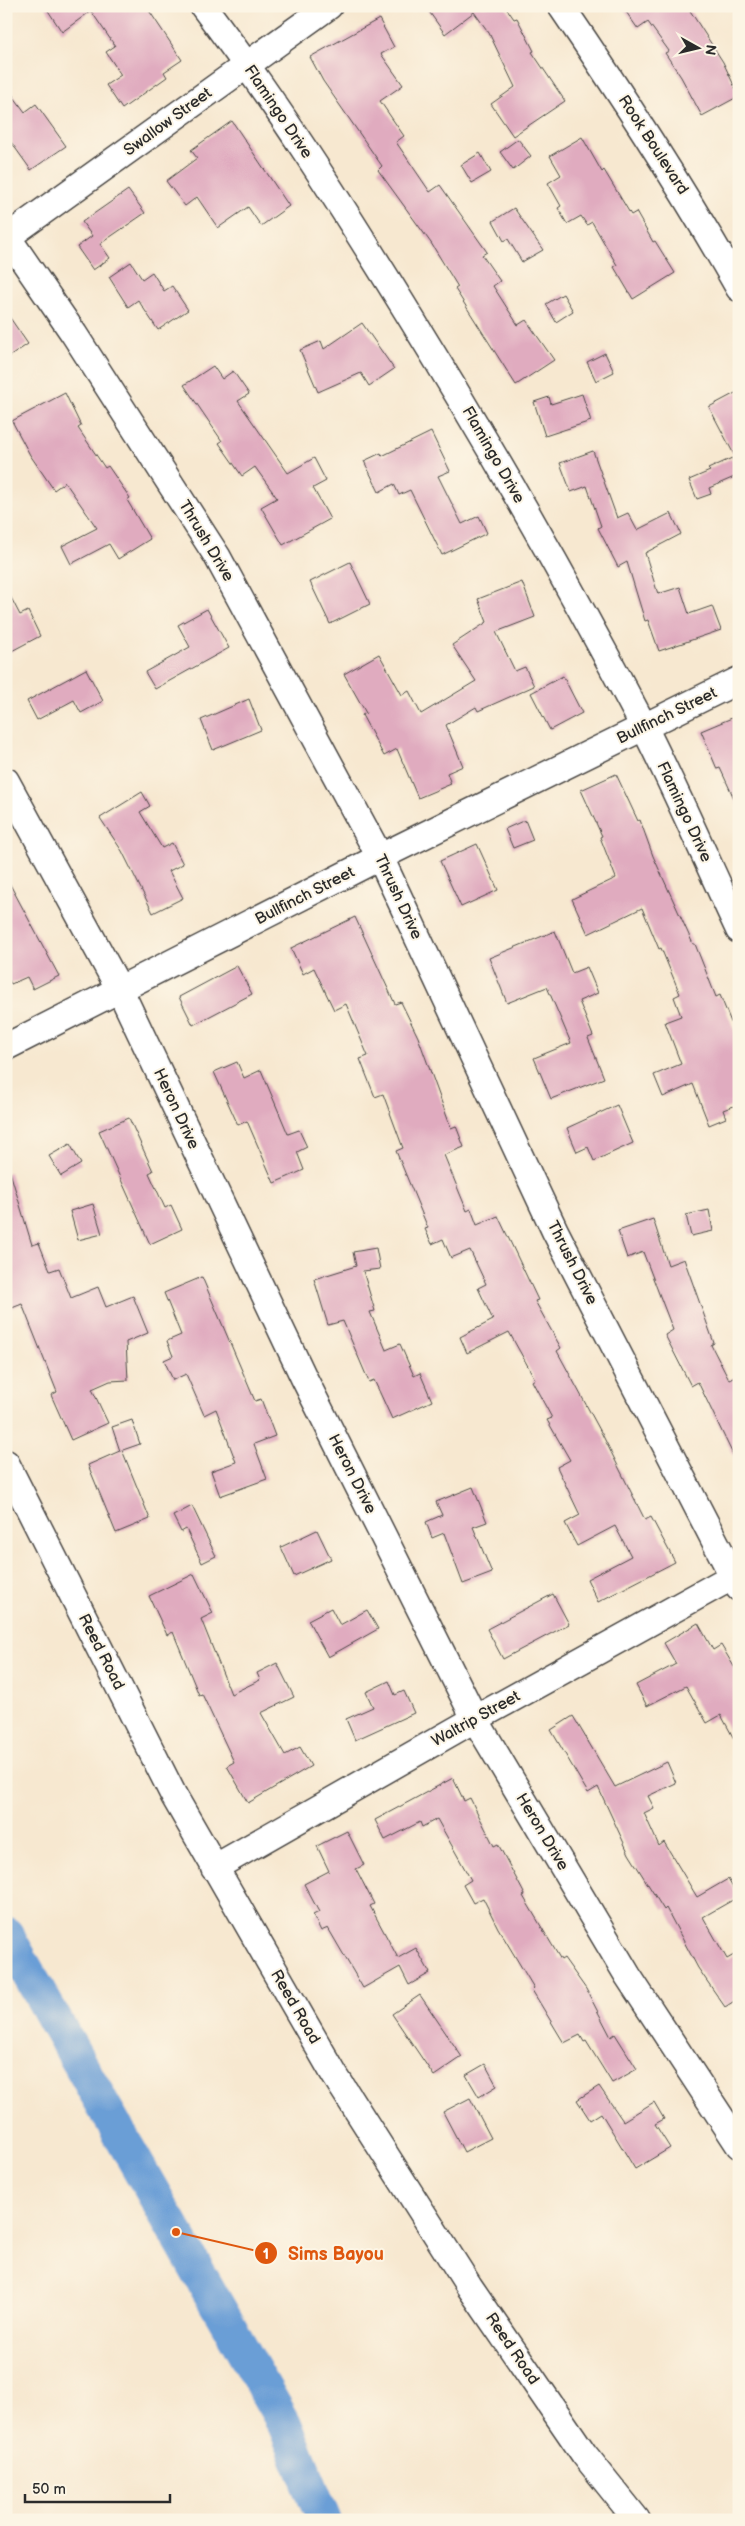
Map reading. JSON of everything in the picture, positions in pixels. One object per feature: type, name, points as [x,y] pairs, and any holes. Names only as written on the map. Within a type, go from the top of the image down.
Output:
[{"type":"street","name":"Flamingo Drive","points":[[203,6],[248,65],[362,238],[453,385],[540,535],[644,728],[739,930]]},
{"type":"street","name":"Swallow Street","points":[[7,237],[330,6]]},
{"type":"street","name":"Rook Boulevard","points":[[561,6],[628,103],[681,187],[739,288]]},
{"type":"street","name":"Thrush Drive","points":[[7,237],[74,334],[217,556],[380,857],[555,1231],[737,1580]]},
{"type":"street","name":"Bullfinch Street","points":[[6,1048],[380,857],[739,680]]},
{"type":"street","name":"Heron Drive","points":[[6,781],[120,990],[304,1378],[475,1720],[628,1976],[739,2145]]},
{"type":"street","name":"Reed Road","points":[[6,1463],[170,1787],[214,1868],[334,2074],[469,2286],[584,2454],[637,2520]]},
{"type":"street","name":"Waltrip Street","points":[[214,1868],[475,1720],[737,1580]]},
{"type":"building","points":[[45,6],[146,6],[182,60],[164,72],[167,77],[122,109],[106,85],[121,75],[106,52],[115,46],[91,11],[62,32]]},
{"type":"building","points":[[425,6],[505,6],[514,19],[517,18],[534,51],[532,52],[565,101],[513,136],[491,104],[515,87],[489,33],[474,12],[445,34]]},
{"type":"building","points":[[622,6],[687,6],[723,62],[739,96],[702,116],[681,77],[665,53],[669,51],[648,22],[638,29]]},
{"type":"building","points":[[379,19],[394,47],[381,54],[403,85],[380,101],[404,136],[396,142],[430,192],[440,185],[487,252],[482,255],[500,281],[493,286],[518,325],[526,320],[554,360],[516,385],[455,289],[458,287],[431,243],[378,170],[382,166],[323,81],[310,57]]},
{"type":"building","points":[[6,86],[25,112],[36,104],[66,146],[31,170],[6,135]]},
{"type":"building","points":[[232,121],[289,206],[261,226],[248,207],[218,228],[197,197],[185,206],[166,181],[197,158],[191,150]]},
{"type":"building","points":[[582,137],[602,172],[604,170],[631,215],[636,212],[653,242],[655,241],[675,273],[633,299],[614,267],[617,265],[592,222],[587,225],[581,216],[567,224],[558,208],[561,206],[548,183],[561,175],[550,156]]},
{"type":"building","points":[[518,139],[531,156],[513,170],[500,152]]},
{"type":"building","points":[[480,153],[491,172],[472,183],[461,165]]},
{"type":"building","points":[[128,190],[145,213],[100,244],[110,258],[93,270],[77,247],[92,236],[82,222]]},
{"type":"building","points":[[514,208],[543,250],[522,262],[508,239],[504,241],[493,221]]},
{"type":"building","points":[[131,262],[142,279],[152,272],[164,291],[172,286],[188,310],[158,330],[138,300],[128,307],[109,277]]},
{"type":"building","points":[[563,294],[573,311],[556,322],[546,304]]},
{"type":"building","points":[[6,312],[28,344],[6,359]]},
{"type":"building","points":[[362,323],[394,369],[369,386],[361,373],[318,392],[300,350],[321,341],[324,349]]},
{"type":"building","points":[[605,353],[614,372],[596,381],[587,362]]},
{"type":"building","points":[[213,366],[222,379],[233,371],[249,394],[238,401],[288,473],[314,458],[326,481],[313,488],[330,519],[283,545],[261,507],[277,498],[255,467],[242,476],[219,443],[222,441],[184,385]]},
{"type":"building","points":[[739,391],[739,464],[709,407]]},
{"type":"building","points":[[65,393],[81,426],[78,428],[105,468],[108,466],[130,498],[127,500],[150,539],[118,559],[109,544],[71,564],[62,546],[97,528],[65,482],[54,490],[30,455],[12,421]]},
{"type":"building","points":[[582,394],[591,421],[545,436],[534,402],[549,397],[551,404]]},
{"type":"building","points":[[431,432],[450,471],[438,476],[462,524],[479,516],[487,533],[442,555],[410,490],[399,495],[394,484],[379,492],[364,461],[381,453],[382,456]]},
{"type":"building","points":[[593,451],[617,518],[628,513],[637,530],[671,513],[681,534],[645,553],[658,594],[680,587],[689,614],[712,606],[721,630],[659,651],[648,620],[645,621],[627,562],[618,567],[598,528],[601,526],[587,486],[571,492],[560,463]]},
{"type":"building","points":[[732,458],[739,475],[709,488],[711,494],[697,499],[689,480],[710,471],[708,469]]},
{"type":"building","points":[[350,562],[370,604],[330,624],[310,582]]},
{"type":"building","points":[[522,582],[535,617],[496,632],[515,671],[525,667],[534,686],[478,711],[476,707],[446,725],[463,766],[447,773],[451,784],[418,798],[397,749],[384,756],[362,715],[366,713],[344,674],[379,654],[402,695],[409,691],[421,714],[476,681],[452,645],[487,622],[478,599]]},
{"type":"building","points":[[6,588],[20,615],[28,611],[40,636],[6,654]]},
{"type":"building","points":[[207,609],[229,648],[155,689],[145,672],[190,647],[178,625]]},
{"type":"building","points":[[86,669],[103,701],[81,713],[74,700],[37,720],[27,701]]},
{"type":"building","points":[[563,676],[582,713],[550,730],[531,693]]},
{"type":"building","points":[[249,699],[261,730],[213,750],[201,720]]},
{"type":"building","points":[[739,715],[739,809],[720,768],[717,769],[701,731]]},
{"type":"building","points":[[616,774],[638,821],[640,820],[653,856],[693,944],[695,944],[716,997],[720,995],[739,1042],[739,1104],[723,1110],[726,1118],[709,1125],[693,1084],[663,1097],[654,1075],[681,1064],[665,1022],[681,1016],[674,997],[680,994],[642,908],[588,934],[572,899],[616,878],[600,837],[602,836],[581,790]]},
{"type":"building","points":[[142,792],[150,806],[140,812],[162,848],[172,843],[183,864],[169,871],[183,898],[153,913],[122,851],[100,818]]},
{"type":"building","points":[[525,820],[533,840],[513,848],[505,829]]},
{"type":"building","points":[[477,844],[498,890],[461,907],[440,861]]},
{"type":"building","points":[[6,877],[59,976],[33,989],[27,977],[11,984],[6,975]]},
{"type":"building","points":[[355,917],[395,1004],[401,1002],[418,1037],[451,1128],[456,1126],[464,1147],[444,1155],[467,1211],[471,1209],[477,1225],[498,1216],[538,1300],[535,1301],[561,1348],[557,1351],[602,1434],[645,1520],[651,1517],[675,1562],[598,1602],[587,1579],[631,1556],[615,1526],[577,1546],[565,1523],[580,1515],[557,1467],[570,1460],[547,1420],[552,1418],[532,1381],[535,1379],[509,1332],[467,1353],[460,1337],[493,1320],[478,1288],[486,1284],[470,1250],[451,1258],[443,1239],[432,1244],[425,1229],[428,1228],[396,1151],[403,1148],[383,1094],[375,1097],[360,1059],[368,1056],[346,1004],[334,1010],[314,968],[303,974],[291,948]]},
{"type":"building","points":[[555,931],[572,973],[587,967],[598,993],[579,1001],[593,1036],[588,1038],[604,1078],[551,1099],[534,1058],[571,1043],[547,987],[507,1003],[489,958]]},
{"type":"building","points":[[237,966],[252,994],[193,1025],[179,997]]},
{"type":"building","points":[[237,1062],[244,1078],[261,1070],[288,1134],[299,1130],[307,1147],[297,1152],[304,1170],[274,1183],[247,1121],[238,1125],[214,1072]]},
{"type":"building","points":[[617,1105],[633,1143],[594,1161],[588,1147],[577,1152],[567,1128]]},
{"type":"building","points":[[129,1118],[153,1171],[149,1173],[165,1208],[171,1205],[182,1229],[150,1244],[99,1131]]},
{"type":"building","points":[[70,1144],[81,1164],[61,1176],[49,1156]]},
{"type":"building","points":[[10,1172],[32,1245],[39,1243],[50,1271],[59,1268],[71,1298],[98,1287],[106,1307],[133,1296],[148,1333],[126,1342],[128,1380],[110,1381],[92,1389],[108,1423],[71,1440],[51,1395],[57,1392],[22,1304],[12,1308],[6,1295],[6,1173]]},
{"type":"building","points":[[93,1204],[102,1234],[78,1240],[70,1211]]},
{"type":"building","points":[[709,1210],[713,1231],[691,1236],[686,1215]]},
{"type":"building","points":[[653,1219],[668,1265],[684,1259],[714,1343],[711,1345],[729,1380],[739,1375],[739,1467],[698,1382],[691,1386],[665,1335],[673,1330],[643,1252],[627,1258],[618,1231]]},
{"type":"building","points":[[376,1248],[380,1269],[363,1271],[375,1311],[370,1312],[386,1350],[400,1344],[414,1376],[420,1373],[432,1401],[392,1419],[374,1380],[369,1382],[343,1321],[328,1325],[314,1279],[356,1266],[353,1252]]},
{"type":"building","points":[[202,1277],[255,1401],[261,1399],[275,1436],[254,1444],[267,1479],[220,1496],[211,1471],[236,1462],[216,1409],[204,1415],[186,1374],[173,1380],[164,1360],[173,1356],[167,1341],[181,1335],[164,1293]]},
{"type":"building","points":[[132,1420],[140,1444],[120,1451],[112,1427]]},
{"type":"building","points":[[122,1450],[150,1519],[116,1533],[88,1465]]},
{"type":"building","points":[[473,1487],[487,1522],[473,1527],[492,1573],[463,1584],[444,1533],[432,1538],[426,1522],[442,1515],[436,1502]]},
{"type":"building","points":[[192,1506],[216,1556],[202,1563],[186,1529],[181,1532],[173,1516]]},
{"type":"building","points":[[317,1530],[331,1559],[294,1576],[281,1547]]},
{"type":"building","points":[[194,1574],[213,1613],[201,1619],[231,1694],[260,1680],[257,1673],[277,1663],[294,1697],[261,1713],[285,1755],[300,1747],[311,1766],[248,1803],[227,1766],[234,1762],[202,1694],[199,1695],[173,1632],[167,1635],[149,1596]]},
{"type":"building","points":[[553,1594],[569,1624],[503,1659],[487,1629]]},
{"type":"building","points":[[331,1608],[340,1625],[367,1610],[378,1629],[328,1657],[308,1620]]},
{"type":"building","points":[[698,1623],[713,1650],[721,1645],[739,1675],[739,1748],[721,1715],[707,1723],[686,1686],[647,1706],[636,1685],[676,1664],[664,1643]]},
{"type":"building","points":[[389,1681],[395,1695],[404,1691],[414,1713],[355,1740],[346,1719],[373,1707],[366,1692]]},
{"type":"building","points":[[573,1716],[615,1787],[667,1762],[676,1783],[648,1796],[654,1808],[644,1813],[659,1846],[664,1842],[697,1897],[728,1879],[738,1897],[703,1917],[727,1959],[739,1952],[739,1998],[725,2007],[698,1968],[666,1908],[664,1910],[629,1854],[598,1787],[588,1793],[551,1730]]},
{"type":"building","points":[[453,1778],[464,1801],[470,1798],[494,1846],[498,1844],[525,1895],[523,1896],[561,1960],[564,1958],[586,1989],[611,2037],[615,2034],[637,2069],[612,2083],[586,2041],[584,2042],[580,2035],[564,2043],[532,1990],[534,1988],[498,1928],[483,1898],[473,1903],[463,1885],[471,1880],[437,1819],[422,1827],[420,1822],[385,1840],[375,1820]]},
{"type":"building","points":[[347,1831],[364,1865],[356,1869],[374,1904],[370,1906],[398,1958],[416,1948],[430,1973],[409,1985],[400,1967],[363,1988],[328,1928],[321,1931],[313,1915],[319,1912],[304,1884],[329,1871],[317,1846]]},
{"type":"building","points":[[420,1995],[462,2057],[434,2076],[392,2014]]},
{"type":"building","points":[[485,2064],[497,2086],[479,2097],[466,2075]]},
{"type":"building","points":[[599,2086],[623,2121],[654,2102],[664,2119],[655,2124],[670,2148],[635,2169],[601,2113],[590,2120],[577,2100]]},
{"type":"building","points":[[470,2098],[491,2138],[464,2152],[443,2112]]},
{"type":"waterway","points":[[6,1934],[284,2423],[324,2520]]},
{"type":"place","name":"Sims Bayou","points":[[176,2232]]}]
